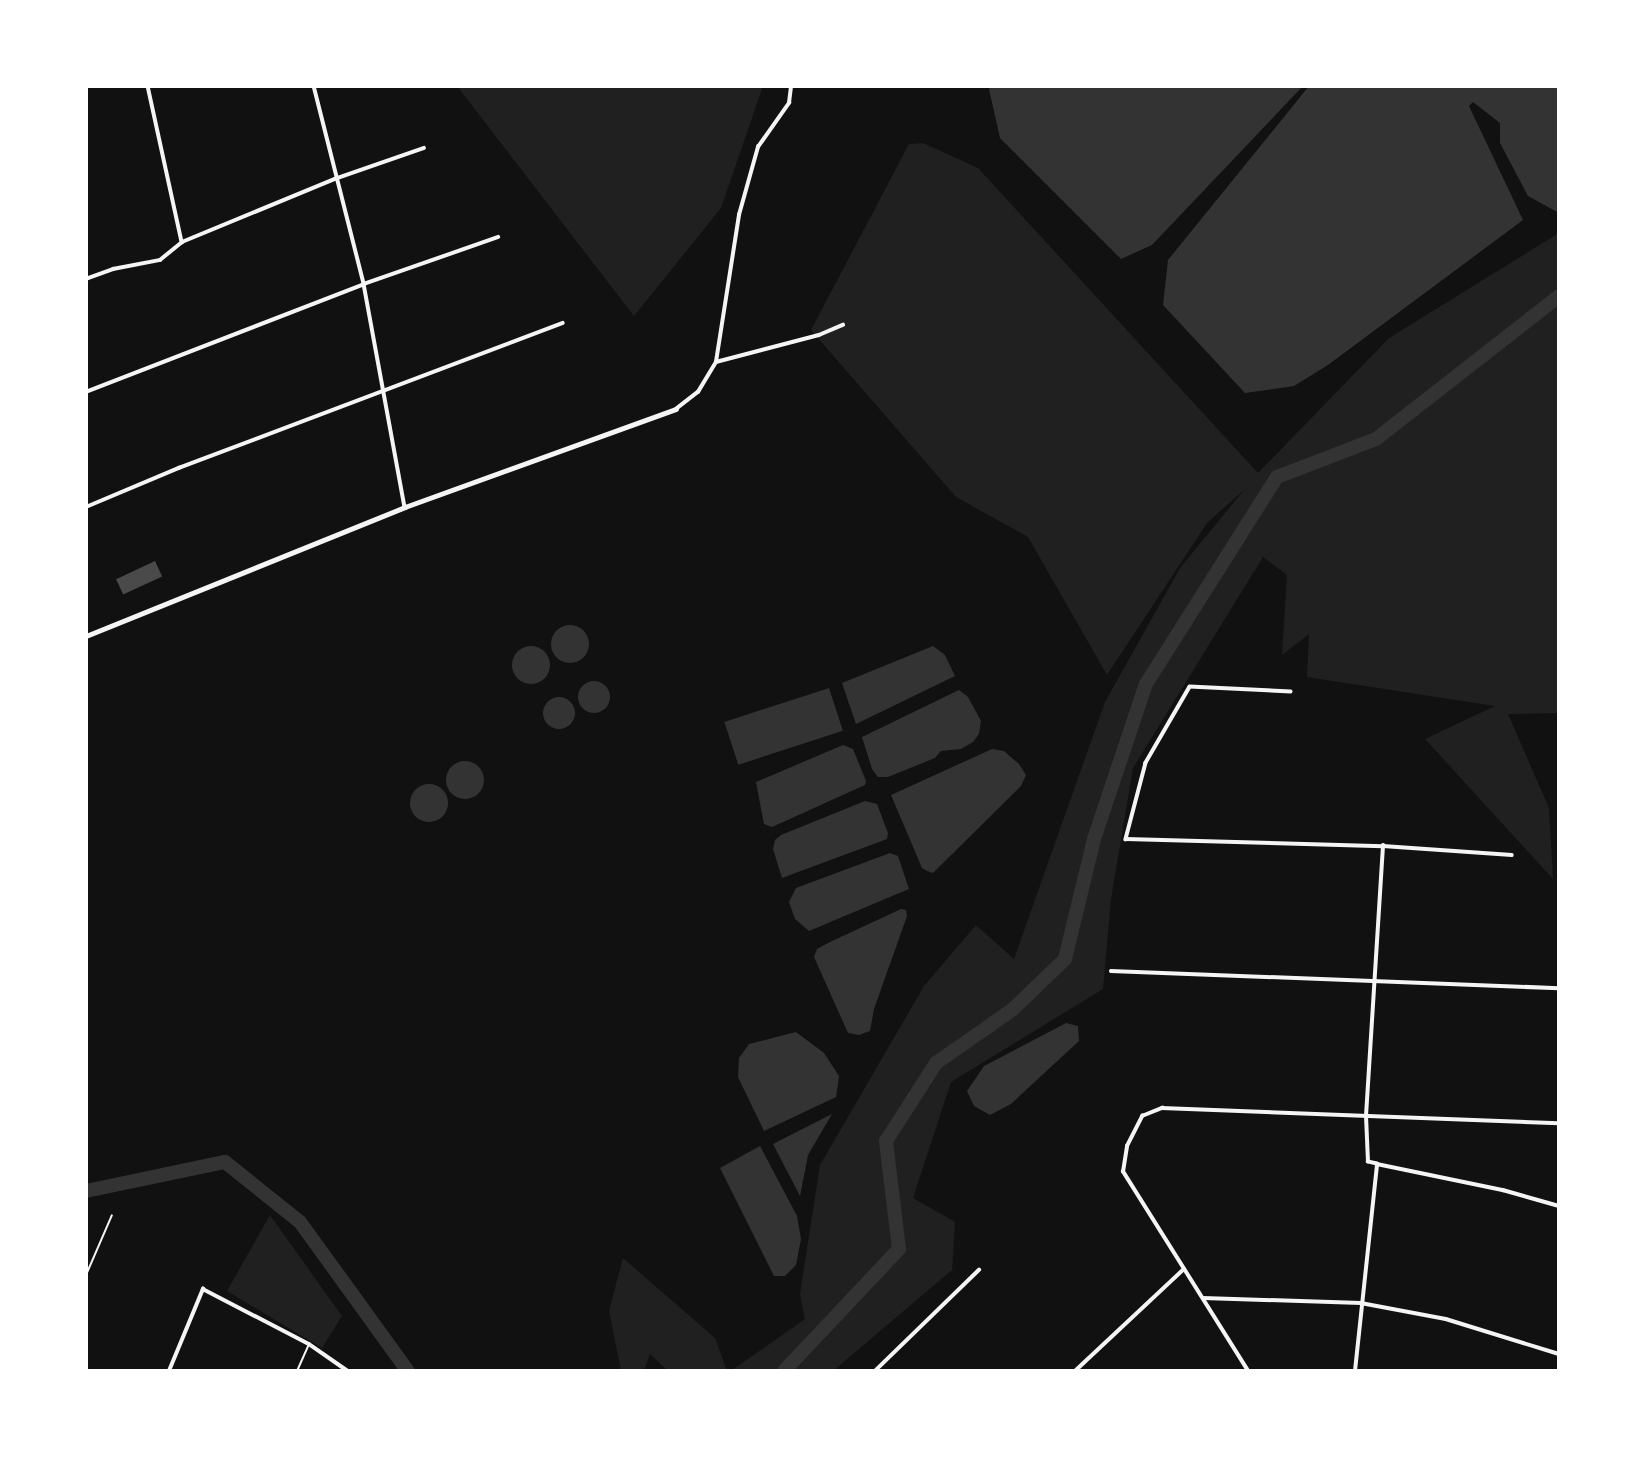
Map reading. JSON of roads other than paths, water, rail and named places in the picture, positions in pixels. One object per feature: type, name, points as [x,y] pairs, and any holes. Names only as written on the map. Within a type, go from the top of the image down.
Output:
[{"type":"street","points":[[148,86],[182,242]]},
{"type":"street","points":[[314,86],[335,179],[364,284],[405,507]]},
{"type":"street","points":[[86,636],[405,507],[676,409],[698,392],[716,362],[739,215],[758,147],[789,103],[791,86]]},
{"type":"street","points":[[86,279],[113,269],[160,260],[182,242],[335,179],[424,148]]},
{"type":"street","points":[[86,392],[364,284],[498,237]]},
{"type":"street","points":[[86,507],[179,468],[562,323]]},
{"type":"street","points":[[716,362],[819,335],[843,325]]},
{"type":"street","points":[[1292,692],[1190,687],[1146,763],[1126,839],[1382,846],[1512,855]]},
{"type":"street","points":[[1382,846],[1366,1116],[1368,1161],[1559,1206]]},
{"type":"street","points":[[1111,971],[1559,988]]},
{"type":"street","points":[[1248,1371],[1123,1172],[1126,1146],[1142,1116],[1162,1108],[1559,1123]]},
{"type":"street","points":[[1355,1371],[1377,1164]]},
{"type":"street","points":[[1074,1371],[1184,1269]]},
{"type":"street","points":[[875,1371],[979,1270]]},
{"type":"street","points":[[169,1371],[203,1289],[309,1344],[348,1371]]},
{"type":"street","points":[[1203,1298],[1361,1303],[1446,1319],[1559,1354]]},
{"type":"lane","points":[[86,1275],[112,1215]]},
{"type":"lane","points":[[297,1371],[309,1344]]},
{"type":"waterway","points":[[784,1371],[899,1249],[886,1141],[936,1063],[1012,1010],[1065,959],[1094,839],[1146,684],[1277,477],[1376,439],[1559,296]]},
{"type":"waterway","points":[[86,1191],[225,1162],[300,1222],[408,1371]]}]
